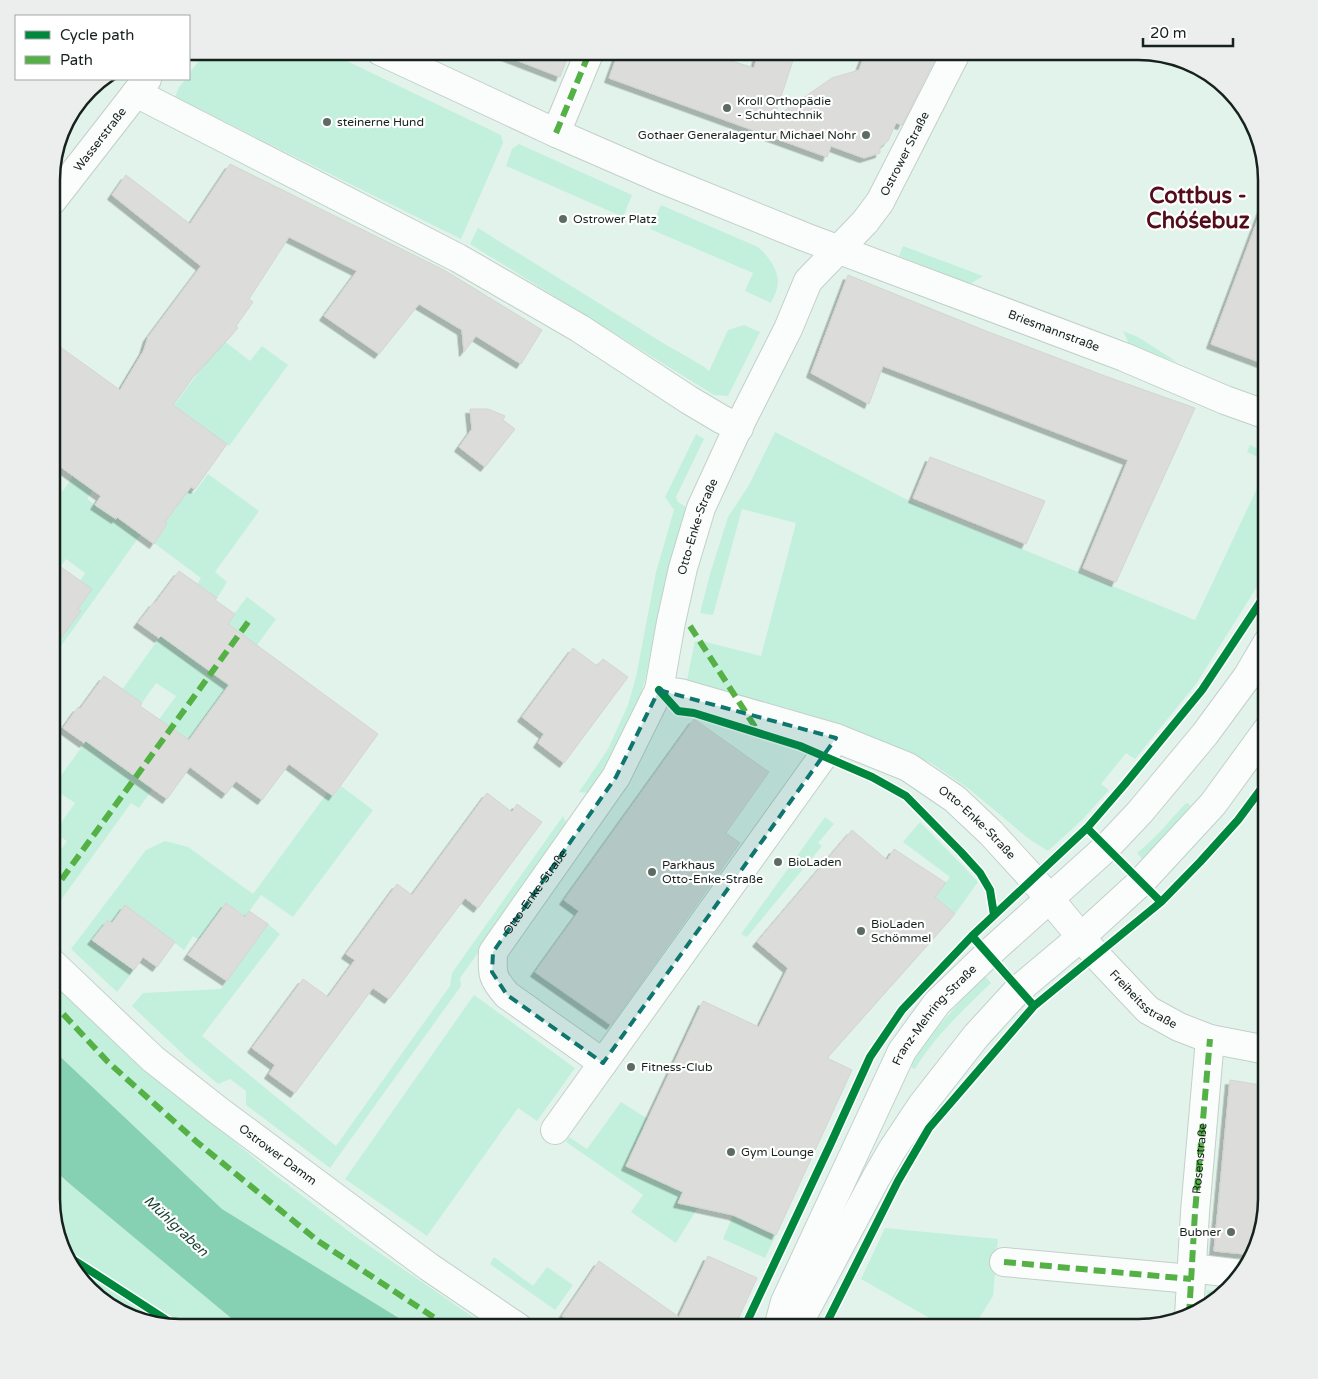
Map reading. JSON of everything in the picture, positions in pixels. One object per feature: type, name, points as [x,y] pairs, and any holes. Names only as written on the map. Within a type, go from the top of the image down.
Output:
[{"type":"street","points":[[141,86],[458,258],[579,328],[689,400],[738,428],[788,329],[808,281],[840,249],[805,237],[556,134],[399,60]]},
{"type":"street","points":[[556,134],[586,60]]},
{"type":"street","name":"Ostrower Straße","points":[[840,249],[865,222],[880,202],[953,60]]},
{"type":"street","name":"Wasserstraße","points":[[60,191],[141,86]]},
{"type":"street","name":"Briesmannstraße","points":[[840,249],[1124,357],[1225,400],[1258,412]]},
{"type":"street","name":"Otto-Enke-Straße","points":[[603,1064],[507,995],[497,984],[492,972],[493,952],[616,777],[659,690],[683,568],[701,508],[738,428]]},
{"type":"street","name":"Franz-Mehring-Straße","points":[[780,1319],[785,1302],[902,1051],[937,1003],[988,954],[1107,847],[1140,812],[1210,727],[1247,677],[1258,658]]},
{"type":"street","name":"Otto-Enke-Straße","points":[[659,690],[680,693],[836,738],[908,767],[955,799],[991,832],[1050,899]]},
{"type":"street","points":[[555,1130],[836,738]]},
{"type":"street","points":[[801,1319],[876,1178],[922,1105],[976,1036],[1019,989],[1081,937],[1141,882],[1213,804],[1258,742]]},
{"type":"street","name":"Freiheitsstraße","points":[[1050,899],[1111,972],[1148,1010],[1179,1027],[1210,1039],[1258,1048]]},
{"type":"street","name":"Ostrower Damm","points":[[60,970],[153,1058],[219,1111],[429,1267],[506,1319]]},
{"type":"street","name":"Rosenstraße","points":[[1189,1308],[1195,1212],[1210,1039]]},
{"type":"street","points":[[1004,1262],[1075,1268],[1191,1274],[1231,1274]]},
{"type":"highlighted area","points":[[659,690],[836,738],[603,1063],[507,995],[492,972],[493,952],[616,777]]},
{"type":"shaded area","points":[[199,60],[345,60],[501,135],[503,143],[461,239],[175,97],[179,87],[185,80],[190,80],[190,73]]},
{"type":"shaded area","points":[[519,144],[632,195],[623,217],[506,166],[512,149]]},
{"type":"shaded area","points":[[661,205],[758,247],[770,260],[776,271],[778,282],[771,303],[745,291],[753,273],[650,229]]},
{"type":"shaded area","points":[[478,228],[709,371],[728,330],[744,325],[760,332],[728,396],[714,395],[470,244]]},
{"type":"shaded area","points":[[903,246],[983,276],[970,284],[899,256]]},
{"type":"shaded area","points":[[1123,331],[1138,337],[1177,362],[1130,346]]},
{"type":"shaded area","points":[[223,340],[250,361],[262,346],[288,365],[229,446],[209,431],[100,480],[87,499],[141,534],[60,647],[60,640],[80,611],[78,609],[92,589],[80,581],[85,573],[66,559],[60,568],[60,489],[63,491],[73,476],[162,421]]},
{"type":"shaded area","points":[[775,432],[927,510],[1195,620],[1258,486],[1258,585],[1196,684],[1135,759],[1126,753],[1101,784],[1109,790],[1083,819],[1048,851],[1029,839],[969,789],[931,763],[790,709],[694,685],[687,680],[695,641],[761,656],[796,523],[742,509],[713,615],[700,613],[728,517],[749,485]]},
{"type":"shaded area","points":[[696,434],[704,439],[676,497],[678,502],[686,507],[668,573],[645,680],[634,715],[613,757],[590,793],[579,792],[608,749],[628,705],[636,677],[656,572],[674,510],[665,497]]},
{"type":"shaded area","points":[[1250,445],[1258,449],[1258,457],[1247,452]]},
{"type":"shaded area","points":[[208,474],[259,511],[215,572],[227,582],[217,598],[197,584],[201,578],[154,543],[167,525],[165,522],[188,490],[194,493]]},
{"type":"shaded area","points":[[247,597],[276,619],[139,808],[131,803],[60,902],[60,851],[67,841],[60,837],[60,824],[75,803],[60,793],[60,777],[86,741],[122,767],[176,696],[156,683],[142,703],[122,690],[161,636],[197,662]]},
{"type":"shaded area","points":[[341,786],[373,810],[293,917],[261,895],[245,917],[226,903],[199,940],[193,936],[184,950],[125,906],[112,923],[108,920],[93,940],[134,970],[117,992],[71,949],[146,850],[165,841],[188,847],[253,894],[328,792],[334,796]]},
{"type":"shaded area","points":[[1188,803],[1190,805],[1182,819],[1143,860],[1137,853]]},
{"type":"shaded area","points":[[563,816],[568,827],[460,978],[461,986],[330,1168],[246,1105],[246,1091],[230,1079],[218,1084],[132,1006],[143,993],[221,989],[268,924],[280,934],[202,1036],[336,1146],[450,986],[452,973]]},
{"type":"shaded area","points":[[825,817],[834,824],[818,843],[822,846],[747,937],[741,934]]},
{"type":"shaded area","points":[[920,822],[978,882],[955,914],[935,897],[950,877],[903,842]]},
{"type":"shaded area","points":[[985,976],[991,983],[941,1034],[915,1069],[912,1068],[911,1065],[936,1030]]},
{"type":"shaded area","points":[[60,989],[158,1081],[271,1172],[355,1236],[476,1319],[400,1319],[222,1209],[60,1056]]},
{"type":"shaded area","points":[[474,995],[575,1068],[537,1121],[518,1108],[427,1236],[345,1179]]},
{"type":"shaded area","points":[[621,1102],[648,1119],[626,1166],[702,1201],[676,1243],[631,1212],[643,1195],[566,1142],[569,1137],[587,1149]]},
{"type":"shaded area","points":[[60,1175],[232,1319],[172,1319],[156,1317],[127,1307],[107,1294],[80,1266],[66,1238],[61,1215]]},
{"type":"shaded area","points":[[733,1215],[776,1235],[765,1258],[723,1239]]},
{"type":"shaded area","points":[[885,1228],[998,1239],[993,1296],[979,1319],[931,1319],[861,1279]]},
{"type":"shaded area","points":[[494,1257],[533,1286],[547,1267],[573,1285],[555,1310],[490,1264]]},
{"type":"shaded area","points":[[1207,1290],[1215,1291],[1211,1294],[1206,1297]]},
{"type":"water","name":"Mühlgraben","points":[[60,1056],[222,1209],[400,1319],[232,1319],[60,1175]]},
{"type":"building","points":[[516,60],[567,60],[560,77]]},
{"type":"building","points":[[616,60],[729,60],[754,68],[756,60],[793,60],[774,118],[832,78],[859,70],[863,60],[934,60],[902,125],[896,123],[888,141],[880,147],[880,153],[864,158],[831,146],[827,157],[609,78]]},
{"type":"building","points":[[230,164],[444,270],[542,330],[521,364],[476,336],[464,352],[462,330],[419,304],[379,354],[324,316],[357,271],[289,237],[249,299],[253,302],[236,326],[238,328],[194,376],[173,405],[227,444],[195,489],[191,487],[165,522],[167,524],[154,544],[117,517],[116,519],[95,505],[101,496],[60,466],[60,347],[120,390],[144,350],[148,337],[201,266],[112,195],[126,175],[190,224]]},
{"type":"building","points":[[1258,219],[1258,362],[1211,344]]},
{"type":"building","points":[[848,275],[986,331],[1195,408],[1116,582],[1083,568],[1128,460],[883,366],[869,404],[811,373]]},
{"type":"building","points":[[470,409],[488,409],[505,416],[503,420],[515,429],[485,467],[459,447],[472,429]]},
{"type":"building","points":[[930,457],[1045,501],[1026,544],[913,498]]},
{"type":"building","points":[[61,567],[92,589],[78,609],[81,611],[60,639]]},
{"type":"building","points":[[179,571],[217,598],[215,600],[235,614],[228,624],[378,734],[333,796],[289,764],[262,800],[236,781],[226,794],[190,767],[167,799],[86,741],[84,743],[63,728],[78,707],[80,709],[104,676],[142,703],[140,706],[189,740],[229,685],[161,636],[159,638],[138,623]]},
{"type":"building","points":[[573,648],[597,666],[603,659],[628,677],[564,763],[538,743],[544,734],[522,717]]},
{"type":"building","name":"Parkhaus Otto-Enke-Straße","points":[[694,719],[769,772],[726,833],[740,843],[611,1025],[535,972],[579,911],[564,900]]},
{"type":"building","points":[[487,793],[512,812],[517,804],[542,822],[478,908],[465,898],[389,999],[373,988],[295,1093],[269,1074],[275,1065],[252,1048],[303,979],[328,997],[355,960],[346,954],[397,884],[412,895]]},
{"type":"building","points":[[852,830],[887,860],[894,849],[946,883],[935,897],[955,914],[827,1058],[852,1070],[776,1235],[733,1215],[678,1203],[683,1192],[626,1166],[703,1001],[759,1027],[788,968],[757,942]]},
{"type":"building","points":[[226,903],[245,917],[249,911],[268,924],[227,981],[188,955]]},
{"type":"building","points":[[125,905],[175,942],[157,967],[143,957],[134,970],[92,940],[108,920],[112,923]]},
{"type":"building","points":[[1230,1080],[1258,1085],[1258,1199],[1252,1238],[1245,1254],[1214,1251]]},
{"type":"building","points":[[708,1256],[757,1278],[738,1319],[566,1319],[562,1316],[599,1261],[679,1317]]},
{"type":"marked path","points":[[556,133],[586,60]]},
{"type":"marked path","points":[[60,882],[251,618]]},
{"type":"marked path","points":[[690,626],[759,733]]},
{"type":"marked path","points":[[60,1011],[108,1062],[198,1143],[318,1241],[436,1319]]},
{"type":"marked path","points":[[1189,1308],[1195,1212],[1210,1039]]},
{"type":"marked path","points":[[1004,1262],[1191,1279]]},
{"type":"cycle path","points":[[748,1319],[870,1057],[902,1010],[972,936],[1087,828],[1202,690],[1258,606]]},
{"type":"cycle path","points":[[659,690],[678,711],[694,713],[800,746],[872,777],[906,796],[980,873],[990,890],[994,915]]},
{"type":"cycle path","points":[[829,1319],[898,1181],[929,1128],[1034,1006],[1161,902],[1238,820],[1258,793]]},
{"type":"cycle path","points":[[1087,828],[1161,902]]},
{"type":"cycle path","points":[[972,936],[1034,1006]]},
{"type":"cycle path","points":[[78,1263],[163,1318]]},
{"type":"place","name":"Kroll Orthopädie - Schuhtechnik","points":[[727,108]]},
{"type":"place","name":"steinerne Hund","points":[[327,122]]},
{"type":"place","name":"Gothaer Generalagentur Michael Nohr","points":[[866,135]]},
{"type":"place","name":"Ostrower Platz","points":[[563,219]]},
{"type":"place","name":"BioLaden","points":[[778,862]]},
{"type":"place","name":"Parkhaus Otto-Enke-Straße","points":[[652,872]]},
{"type":"place","name":"BioLaden Schömmel","points":[[861,931]]},
{"type":"place","name":"Fitness-Club","points":[[631,1067]]},
{"type":"place","name":"Gym Lounge","points":[[731,1152]]},
{"type":"place","name":"Bubner","points":[[1231,1232]]},
{"type":"district","name":"Cottbus - Chóśebuz","points":[[1198,209]]}]
